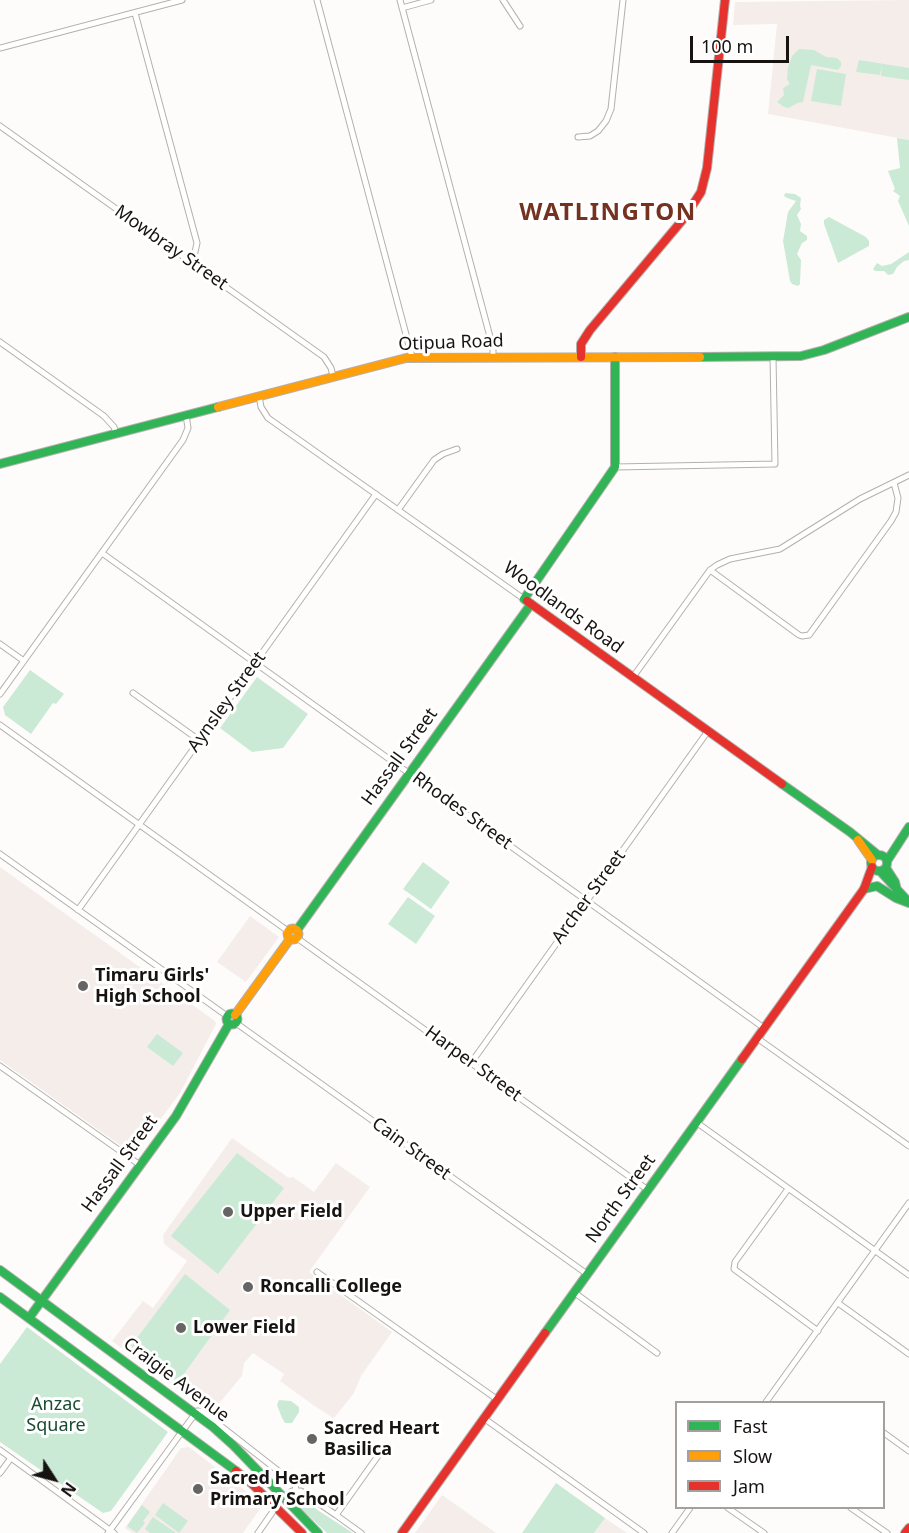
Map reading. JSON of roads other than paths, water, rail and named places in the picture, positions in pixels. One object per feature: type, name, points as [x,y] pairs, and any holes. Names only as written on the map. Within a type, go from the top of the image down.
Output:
[{"type":"main road","points":[[581,357],[581,344],[590,330],[685,217],[701,192],[707,168],[726,0]]},
{"type":"main road","name":"Otipua Road","points":[[0,464],[412,357],[801,356],[816,353],[909,317]]},
{"type":"main road","points":[[615,357],[615,467]]},
{"type":"main road","name":"Hassall Street","points":[[29,1318],[190,1094],[232,1019],[409,773],[527,602],[615,467]]},
{"type":"main road","name":"Woodlands Road","points":[[527,602],[858,839],[895,882],[897,890],[909,903]]},
{"type":"main road","name":"North Street","points":[[402,1533],[865,887],[879,863],[907,829]]},
{"type":"main road","points":[[865,887],[877,886],[909,903]]},
{"type":"main road","name":"Craigie Avenue","points":[[0,1270],[195,1413],[233,1445],[318,1533]]},
{"type":"main road","name":"Craigie Avenue","points":[[0,1297],[235,1469],[303,1533]]},
{"type":"main road","points":[[905,1533],[909,1528]]},
{"type":"street","points":[[0,48],[182,0]]},
{"type":"street","points":[[317,0],[412,357]]},
{"type":"street","points":[[400,0],[493,348],[493,357]]},
{"type":"street","points":[[402,8],[431,0]]},
{"type":"street","points":[[503,0],[520,26]]},
{"type":"street","points":[[578,137],[590,136],[598,131],[606,121],[611,109],[623,0]]},
{"type":"street","points":[[135,13],[197,243],[190,262]]},
{"type":"street","name":"Mowbray Street","points":[[0,126],[324,357],[333,376]]},
{"type":"street","points":[[0,342],[104,416],[114,426],[116,433]]},
{"type":"street","points":[[615,467],[775,464],[774,357]]},
{"type":"street","name":"Woodlands Road","points":[[259,396],[261,407],[268,418],[527,602]]},
{"type":"street","points":[[0,694],[186,434],[188,428],[186,415]]},
{"type":"street","points":[[398,510],[434,460],[457,449]]},
{"type":"street","points":[[633,677],[710,570],[730,559],[777,551],[860,499],[909,475]]},
{"type":"street","points":[[710,570],[802,636],[809,635],[891,521],[898,504],[894,483]]},
{"type":"street","name":"Aynsley Street","points":[[78,910],[376,494]]},
{"type":"street","name":"Rhodes Street","points":[[102,553],[764,1028]]},
{"type":"street","points":[[0,644],[24,661]]},
{"type":"street","points":[[133,693],[199,740]]},
{"type":"street","name":"Harper Street","points":[[0,725],[648,1190]]},
{"type":"street","name":"Archer Street","points":[[471,1063],[708,730]]},
{"type":"street","name":"Cain Street","points":[[0,854],[587,1274]]},
{"type":"street","points":[[757,1038],[909,1146]]},
{"type":"street","points":[[0,1066],[140,1166]]},
{"type":"street","points":[[696,1122],[909,1275]]},
{"type":"street","points":[[788,1189],[735,1262],[734,1269],[818,1330]]},
{"type":"street","points":[[767,1401],[909,1203]]},
{"type":"street","points":[[317,1272],[498,1400]]},
{"type":"street","points":[[575,1293],[657,1353]]},
{"type":"street","points":[[838,1303],[909,1353]]},
{"type":"street","points":[[0,1450],[111,1532],[182,1430],[199,1411],[286,1478],[294,1480],[296,1491]]},
{"type":"street","points":[[485,1419],[644,1533]]},
{"type":"street","points":[[885,1433],[909,1451]]},
{"type":"street","points":[[336,1515],[385,1446]]},
{"type":"street","points":[[0,1473],[10,1458]]},
{"type":"street","points":[[258,1533],[276,1507],[292,1491],[305,1492],[361,1533]]},
{"type":"street","points":[[672,1533],[689,1509]]},
{"type":"street","points":[[729,1509],[764,1533]]},
{"type":"street","points":[[853,1509],[887,1533]]},
{"type":"place","name":"Timaru Girls' High School","points":[[83,986]]},
{"type":"place","name":"Upper Field","points":[[228,1212]]},
{"type":"place","name":"Roncalli College","points":[[248,1287]]},
{"type":"place","name":"Lower Field","points":[[181,1328]]},
{"type":"place","name":"Sacred Heart Basilica","points":[[312,1439]]},
{"type":"place","name":"Sacred Heart Primary School","points":[[198,1489]]},
{"type":"district","name":"WATLINGTON","points":[[608,213]]},
{"type":"park label","name":"Anzac Square","points":[[56,1415]]}]
